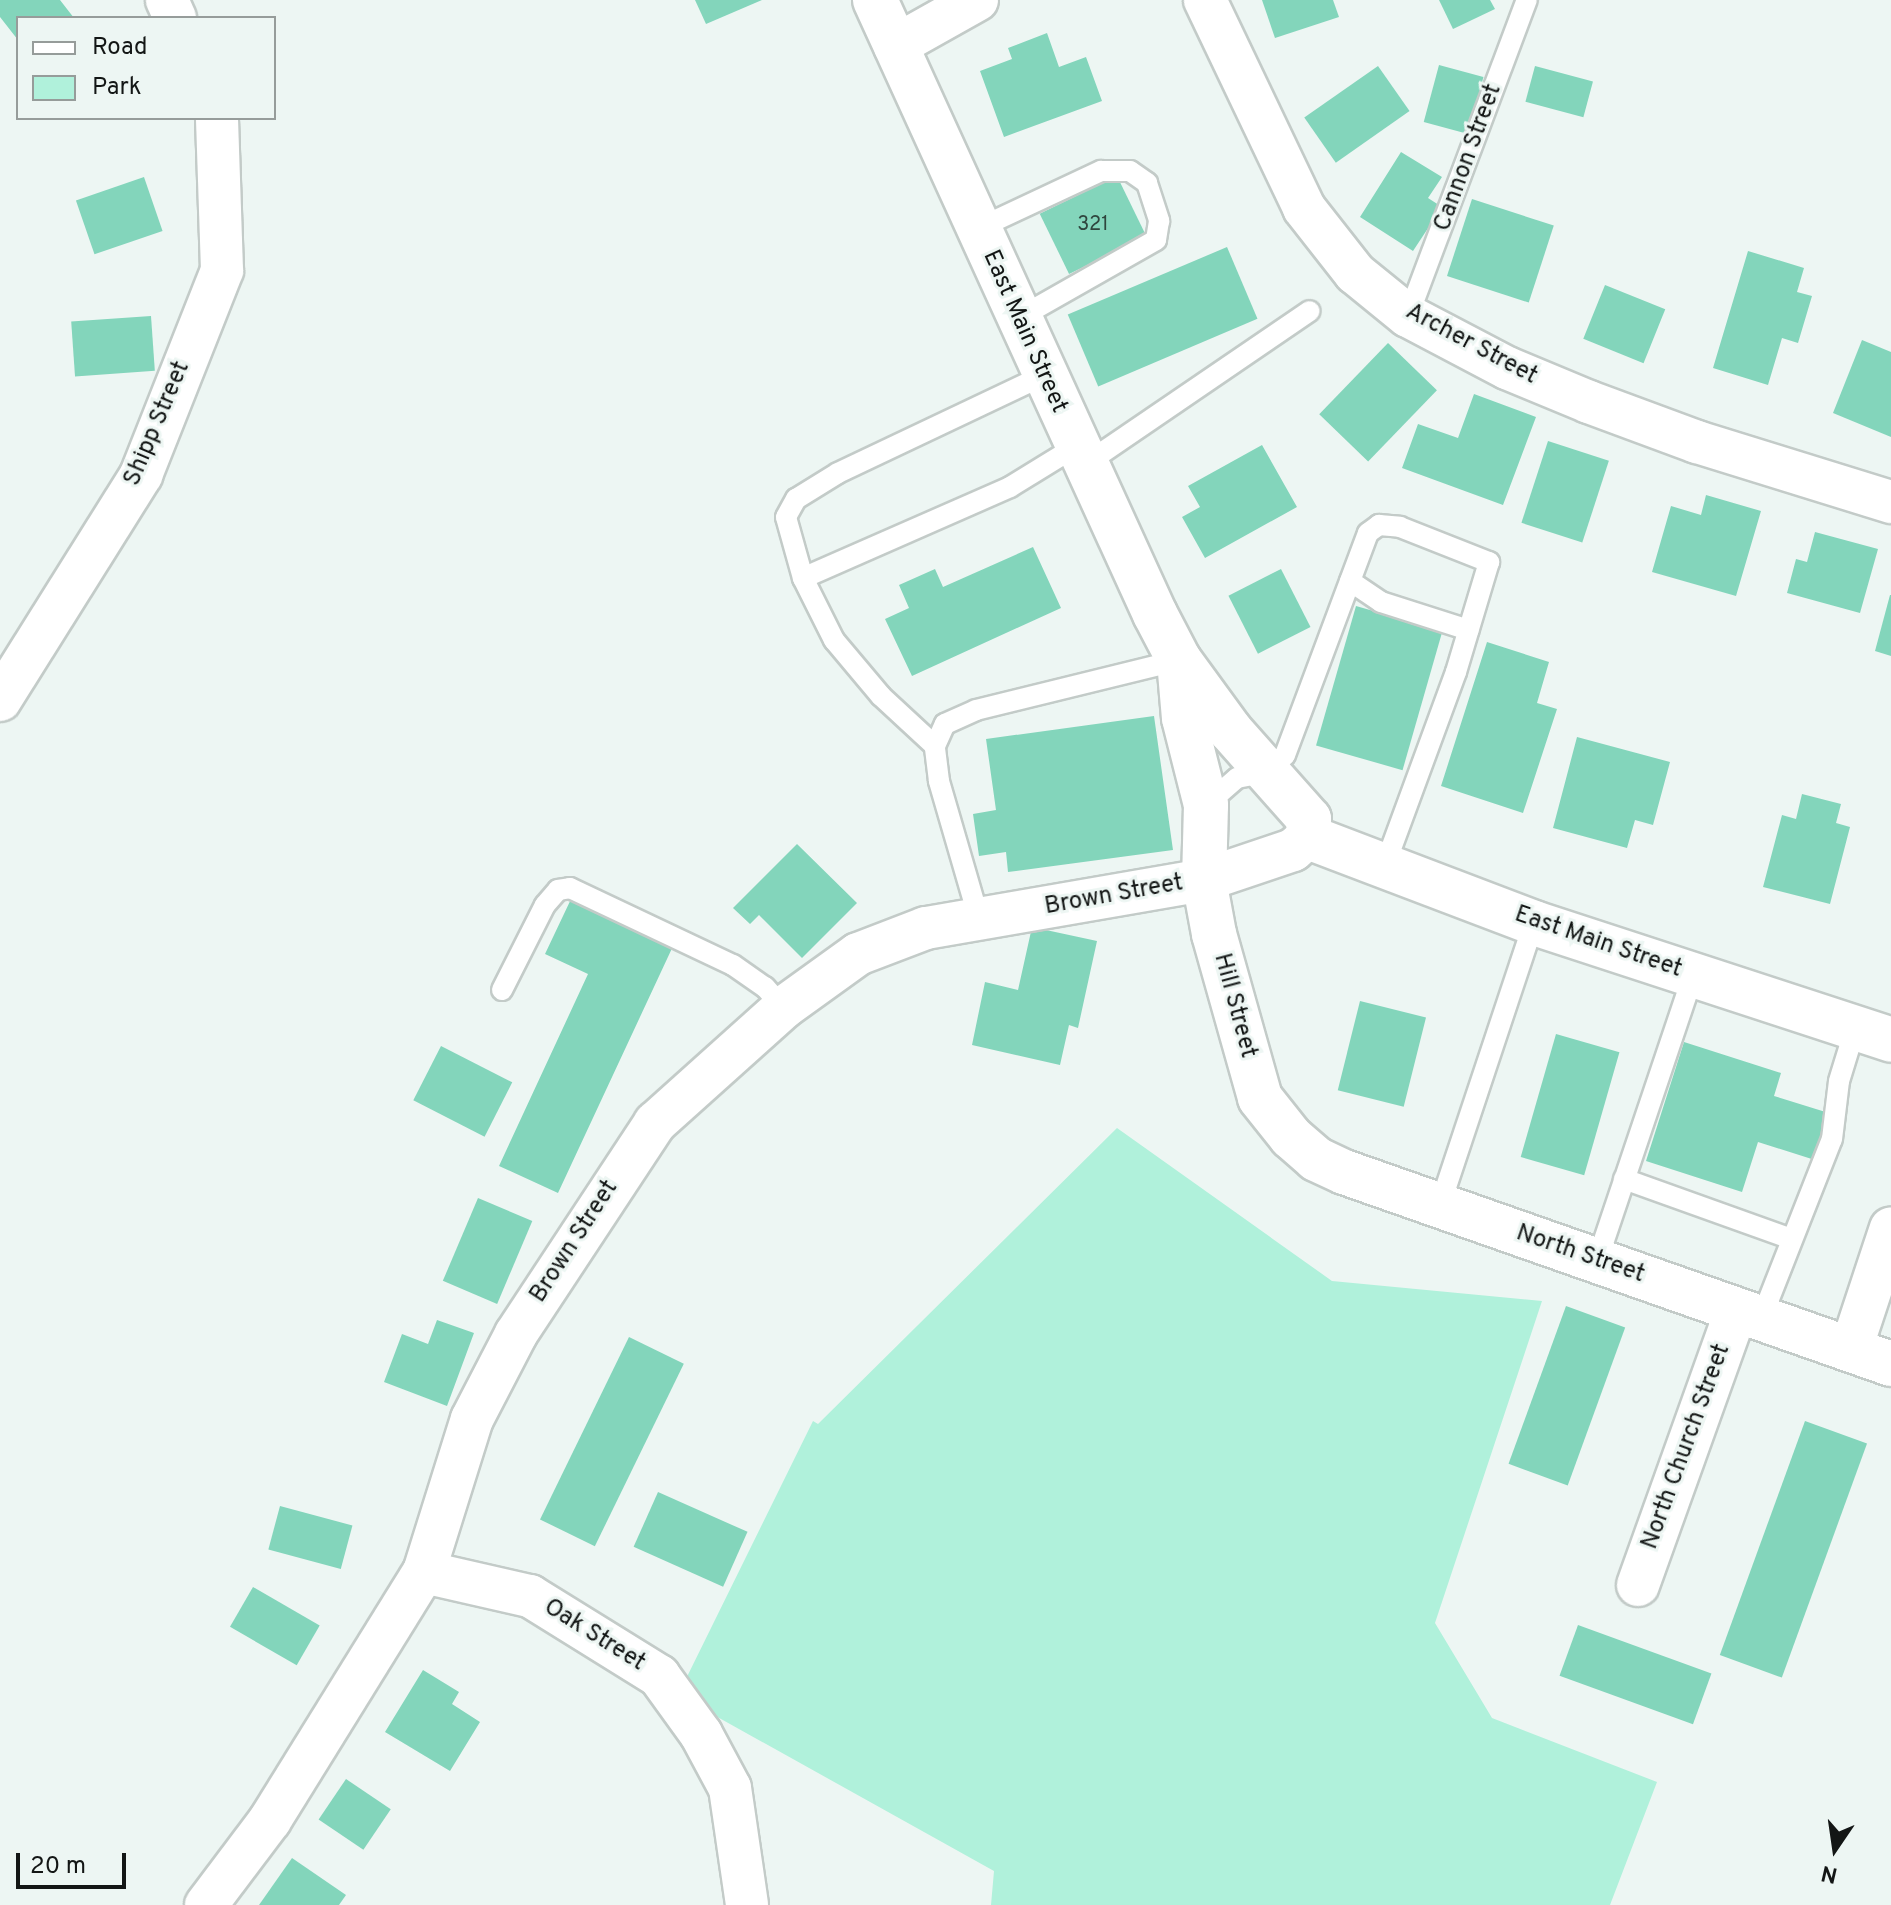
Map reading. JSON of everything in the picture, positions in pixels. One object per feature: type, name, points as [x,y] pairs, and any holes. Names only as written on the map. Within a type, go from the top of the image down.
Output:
[{"type":"main road","name":"East Main Street","points":[[875,0],[1080,456],[1179,660],[1230,730],[1309,819],[1308,837],[1534,923],[1873,1034]]},
{"type":"main road","name":"East Main Street","points":[[1179,660],[1184,718],[1206,805],[1204,880]]},
{"type":"main road","name":"Hill Street","points":[[1204,880],[1248,1060],[1260,1098],[1281,1125]]},
{"type":"main road","name":"North Street","points":[[1281,1125],[1316,1159],[1891,1364]]},
{"type":"street","points":[[895,46],[977,0]]},
{"type":"street","name":"Archer Street","points":[[1205,0],[1304,208],[1355,273],[1408,316],[1507,368],[1589,402],[1697,442],[1891,502]]},
{"type":"street","name":"Shipp Street","points":[[0,700],[141,475],[222,270],[217,120]]},
{"type":"street","points":[[1204,880],[1293,850],[1308,837]]},
{"type":"street","name":"Brown Street","points":[[206,1905],[270,1820],[424,1572],[472,1419],[554,1272],[655,1123],[783,1008],[858,954],[926,928],[1204,880]]},
{"type":"street","points":[[1851,1349],[1891,1228]]},
{"type":"street","name":"North Church Street","points":[[1638,1585],[1749,1314]]},
{"type":"street","name":"Oak Street","points":[[424,1572],[530,1596],[659,1676],[701,1734],[730,1788],[747,1905]]},
{"type":"lane","name":"Cannon Street","points":[[1408,316],[1527,0]]},
{"type":"lane","points":[[977,229],[1101,171],[1130,171],[1147,183],[1159,221],[1156,240],[1076,289],[1017,319]]},
{"type":"lane","points":[[803,578],[1080,456],[1310,311]]},
{"type":"lane","points":[[935,746],[881,696],[834,640],[803,578],[786,517],[796,499],[838,473],[1044,375]]},
{"type":"lane","points":[[1206,805],[1237,778],[1269,772],[1285,755],[1368,533],[1379,525],[1464,551],[1489,562],[1469,630],[1385,865]]},
{"type":"lane","points":[[1350,581],[1381,602],[1469,630]]},
{"type":"lane","points":[[979,919],[939,781],[935,746],[945,724],[976,710],[1179,660]]},
{"type":"lane","points":[[502,990],[545,905],[558,890],[570,888],[733,965],[765,987],[783,1008]]},
{"type":"lane","points":[[1440,1205],[1534,923]]},
{"type":"lane","points":[[1597,1261],[1693,975]]},
{"type":"lane","points":[[1749,1314],[1792,1239],[1832,1139],[1839,1081],[1873,1034]]},
{"type":"lane","points":[[1624,1179],[1792,1239]]},
{"type":"green space","points":[[1117,1128],[1332,1281],[1542,1301],[1435,1623],[1492,1718],[1657,1782],[1610,1905],[991,1905],[994,1871],[678,1695],[813,1421],[818,1424]]},
{"type":"building","points":[[0,0],[60,0],[72,16],[16,16],[16,37],[0,17]]},
{"type":"building","points":[[695,0],[762,0],[706,24]]},
{"type":"building","points":[[1262,0],[1333,0],[1339,17],[1275,38]]},
{"type":"building","points":[[1439,0],[1490,0],[1495,9],[1453,29]]},
{"type":"building","points":[[1047,33],[1059,67],[1086,57],[1102,101],[1004,137],[980,71],[1012,59],[1008,48]]},
{"type":"building","points":[[1439,65],[1483,77],[1468,134],[1424,122]]},
{"type":"building","points":[[1378,66],[1410,111],[1336,163],[1304,118]]},
{"type":"building","points":[[1535,66],[1593,82],[1583,117],[1525,102]]},
{"type":"building","points":[[1401,152],[1442,177],[1428,198],[1442,207],[1413,251],[1360,217]]},
{"type":"building","points":[[1117,176],[1146,236],[1069,274],[1040,214]]},
{"type":"building","points":[[144,177],[163,231],[94,254],[76,200]]},
{"type":"building","points":[[1472,199],[1554,226],[1529,303],[1447,276]]},
{"type":"building","points":[[1227,247],[1257,319],[1098,386],[1068,315]]},
{"type":"building","points":[[1748,251],[1804,268],[1797,292],[1812,296],[1798,343],[1782,338],[1768,385],[1713,368]]},
{"type":"building","points":[[1605,285],[1665,309],[1644,363],[1583,339]]},
{"type":"building","points":[[151,316],[155,371],[75,376],[71,322]]},
{"type":"building","points":[[1862,340],[1891,352],[1891,437],[1833,413]]},
{"type":"building","points":[[1388,343],[1437,390],[1368,461],[1319,414]]},
{"type":"building","points":[[1474,394],[1536,417],[1503,505],[1402,468],[1418,424],[1458,438]]},
{"type":"building","points":[[1548,441],[1609,461],[1582,543],[1521,523]]},
{"type":"building","points":[[1262,445],[1297,507],[1205,558],[1182,517],[1200,507],[1188,486]]},
{"type":"building","points":[[1706,495],[1761,511],[1736,596],[1652,572],[1671,506],[1701,515]]},
{"type":"building","points":[[1815,532],[1878,549],[1860,613],[1787,593],[1796,559],[1807,562]]},
{"type":"building","points":[[1033,547],[1061,608],[912,676],[885,619],[909,608],[899,585],[935,569],[943,587]]},
{"type":"building","points":[[1281,569],[1311,627],[1258,654],[1228,596]]},
{"type":"building","points":[[1891,595],[1891,656],[1875,651]]},
{"type":"building","points":[[1356,606],[1443,631],[1403,770],[1316,745]]},
{"type":"building","points":[[1487,642],[1549,662],[1537,703],[1557,709],[1523,813],[1441,786]]},
{"type":"building","points":[[1154,716],[1173,850],[1008,872],[1006,852],[979,856],[973,814],[996,810],[986,739]]},
{"type":"building","points":[[1577,737],[1670,762],[1653,825],[1635,820],[1627,848],[1553,828]]},
{"type":"building","points":[[1802,794],[1841,804],[1836,823],[1850,827],[1830,904],[1763,887],[1782,815],[1796,819]]},
{"type":"building","points":[[797,844],[857,903],[802,958],[759,915],[750,924],[733,908]]},
{"type":"building","points":[[572,897],[674,944],[558,1193],[499,1166],[588,974],[545,954]]},
{"type":"building","points":[[1032,927],[1097,941],[1078,1028],[1069,1025],[1060,1065],[972,1045],[985,982],[1018,990]]},
{"type":"building","points":[[1360,1001],[1426,1017],[1404,1107],[1338,1090]]},
{"type":"building","points":[[1556,1034],[1619,1052],[1584,1175],[1521,1157]]},
{"type":"building","points":[[1684,1042],[1781,1073],[1774,1096],[1832,1114],[1818,1161],[1758,1142],[1742,1192],[1646,1161]]},
{"type":"building","points":[[441,1046],[512,1082],[485,1137],[413,1100]]},
{"type":"building","points":[[478,1198],[532,1221],[497,1304],[443,1281]]},
{"type":"building","points":[[1566,1306],[1625,1328],[1568,1485],[1509,1464]]},
{"type":"building","points":[[437,1320],[474,1333],[447,1406],[384,1382],[402,1334],[428,1344]]},
{"type":"building","points":[[629,1337],[684,1364],[595,1546],[540,1519]]},
{"type":"building","points":[[1805,1421],[1867,1444],[1782,1678],[1720,1655]]},
{"type":"building","points":[[658,1492],[748,1532],[723,1587],[634,1547]]},
{"type":"building","points":[[280,1506],[352,1525],[341,1569],[268,1549]]},
{"type":"building","points":[[253,1587],[320,1626],[297,1665],[230,1627]]},
{"type":"building","points":[[1578,1625],[1711,1674],[1693,1724],[1560,1676]]},
{"type":"building","points":[[423,1670],[459,1692],[452,1704],[480,1722],[450,1771],[385,1732]]},
{"type":"building","points":[[346,1779],[391,1809],[363,1850],[319,1820]]},
{"type":"building","points":[[292,1858],[346,1895],[339,1905],[259,1905]]}]
